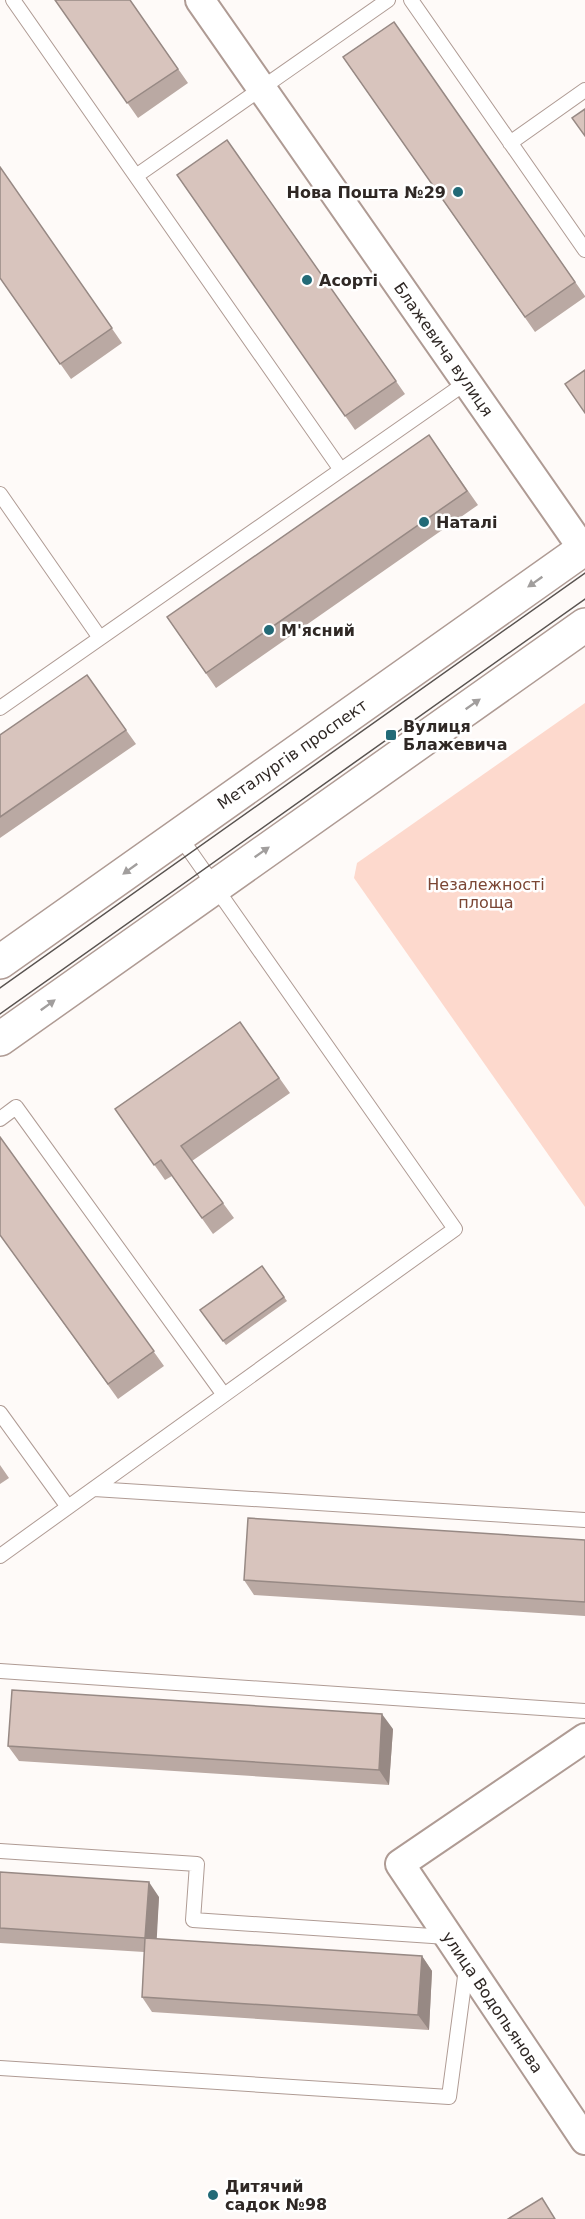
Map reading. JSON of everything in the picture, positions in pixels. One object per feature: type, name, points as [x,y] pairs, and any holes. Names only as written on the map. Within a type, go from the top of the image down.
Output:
[{"type":"main road","name":"Металургів проспект","points":[[0,962],[584,549]]},
{"type":"main road","points":[[0,1039],[585,625]]},
{"type":"street","name":"Блажевича вулиця","points":[[200,0],[584,549]]},
{"type":"street","name":"улица Водопьянова","points":[[585,1738],[400,1864],[585,2140]]},
{"type":"lane","points":[[13,0],[341,470]]},
{"type":"lane","points":[[136,176],[388,0]]},
{"type":"lane","points":[[411,0],[585,250]]},
{"type":"lane","points":[[510,142],[585,90]]},
{"type":"lane","points":[[0,708],[467,382]]},
{"type":"lane","points":[[0,494],[100,638]]},
{"type":"lane","points":[[0,1556],[454,1229],[178,834]]},
{"type":"lane","points":[[0,1119],[16,1107],[224,1395]]},
{"type":"lane","points":[[0,1413],[68,1507]]},
{"type":"lane","points":[[94,1489],[585,1520]]},
{"type":"lane","points":[[0,1671],[585,1711]]},
{"type":"lane","points":[[0,1851],[196,1864],[193,1920],[450,1937]]},
{"type":"lane","points":[[0,2068],[449,2097],[466,1964]]},
{"type":"green space","name":"Незалежності площа","points":[[585,703],[585,1207],[354,878],[357,863]]},
{"type":"building","points":[[55,0],[130,0],[178,69],[127,103]]},
{"type":"building","points":[[394,22],[575,282],[525,317],[343,57]]},
{"type":"building","points":[[585,109],[585,136],[572,118]]},
{"type":"building","points":[[227,140],[396,381],[345,416],[177,175]]},
{"type":"building","points":[[0,167],[112,328],[60,364],[0,278]]},
{"type":"building","points":[[585,370],[585,413],[565,384]]},
{"type":"building","points":[[429,435],[467,491],[206,673],[167,617]]},
{"type":"building","points":[[87,675],[126,730],[0,817],[0,735]]},
{"type":"building","points":[[240,1022],[279,1078],[181,1146],[223,1203],[202,1218],[161,1160],[154,1165],[115,1109]]},
{"type":"building","points":[[0,1137],[154,1351],[108,1384],[0,1235]]},
{"type":"building","points":[[262,1266],[284,1297],[223,1341],[200,1310]]},
{"type":"building","points":[[248,1518],[585,1540],[585,1602],[244,1580]]},
{"type":"building","points":[[12,1690],[382,1714],[379,1770],[8,1746]]},
{"type":"building","points":[[0,1872],[149,1882],[145,1938],[0,1928]]},
{"type":"building","points":[[145,1938],[422,1956],[418,2015],[142,1997]]},
{"type":"building","points":[[542,2198],[555,2219],[508,2219]]},
{"type":"tram line","points":[[0,988],[585,573]]},
{"type":"tram line","points":[[0,1014],[585,599]]},
{"type":"place","name":"Нова Пошта №29","points":[[458,192]]},
{"type":"place","name":"Асорті","points":[[307,280]]},
{"type":"place","name":"Наталі","points":[[424,522]]},
{"type":"place","name":"М'ясний","points":[[269,630]]},
{"type":"place","name":"Вулиця Блажевича","points":[[391,735]]},
{"type":"place","name":"Дитячий садок №98","points":[[213,2195]]}]
